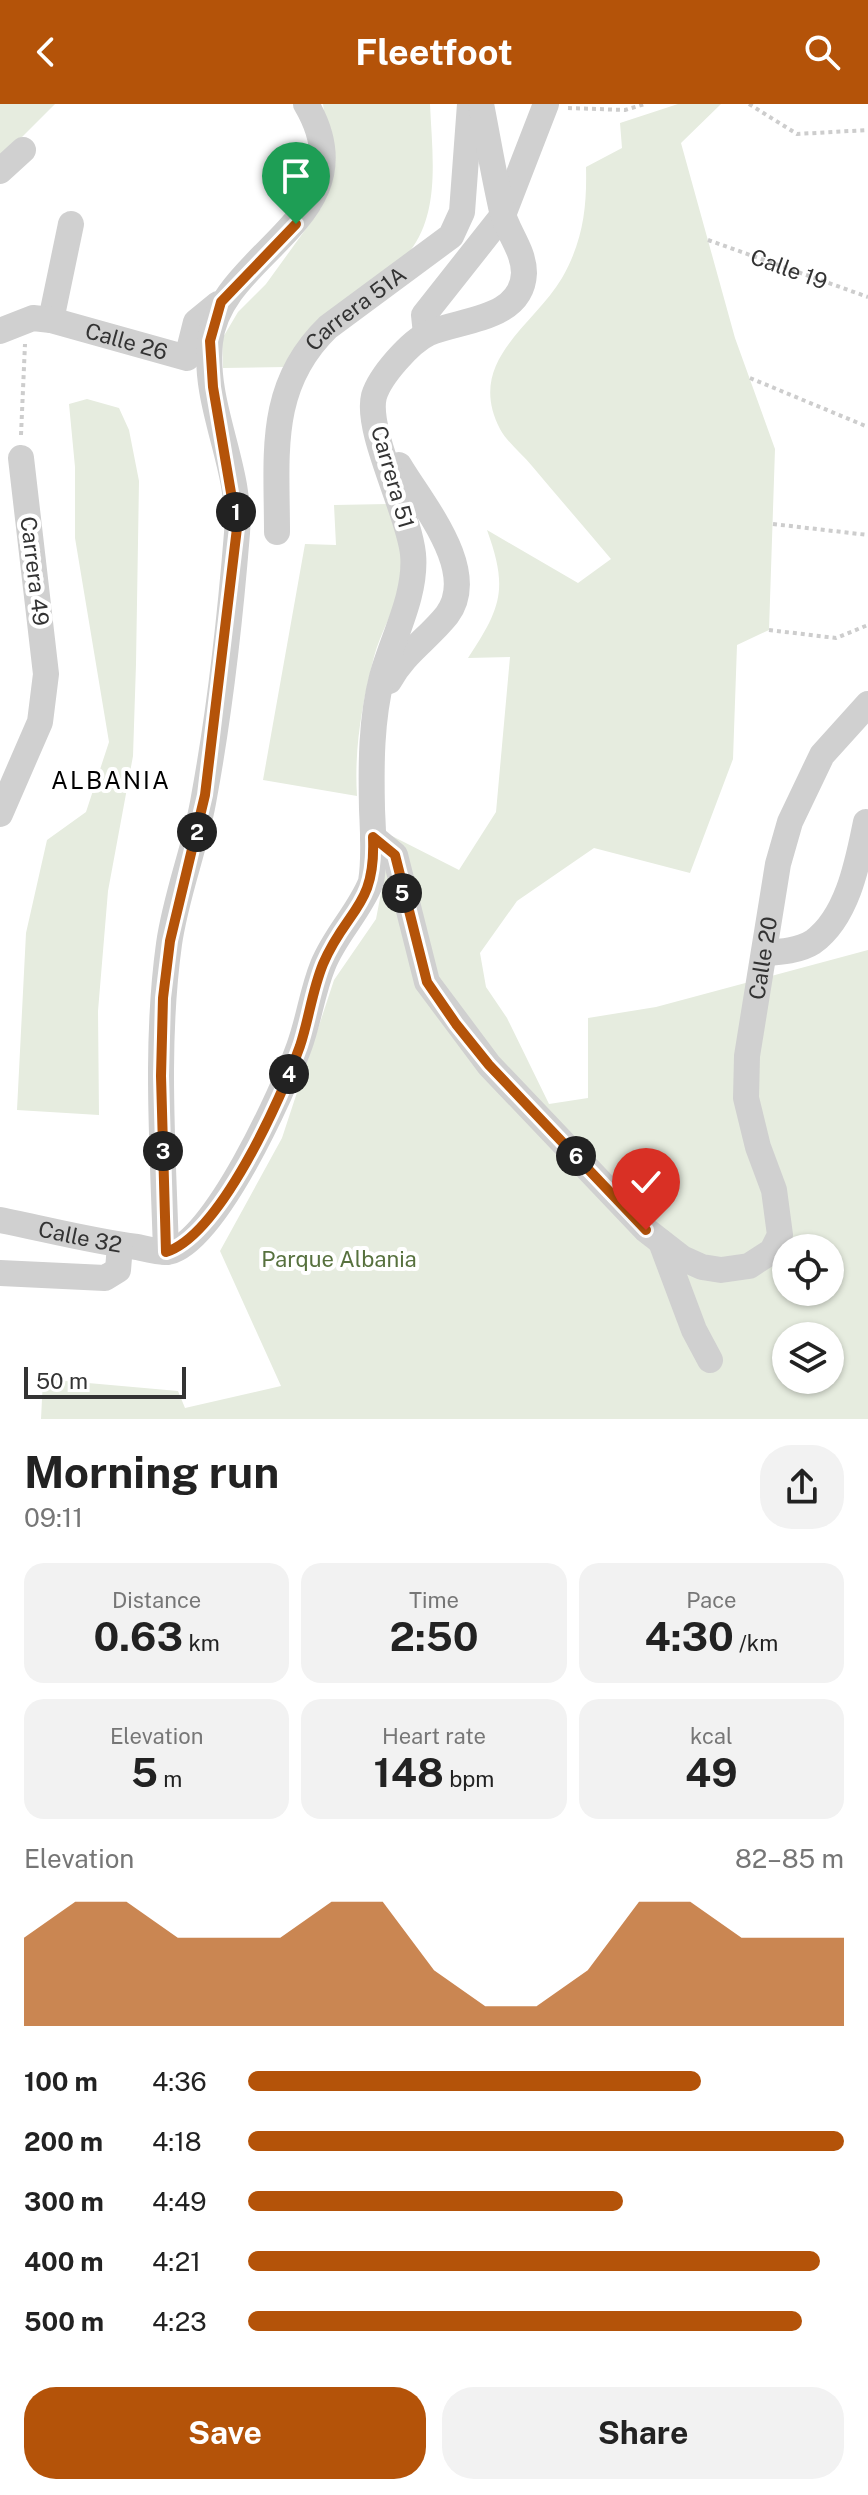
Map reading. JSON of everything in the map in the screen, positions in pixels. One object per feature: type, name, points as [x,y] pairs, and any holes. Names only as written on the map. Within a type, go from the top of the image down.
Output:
[{"type":"street","points":[[306,104],[319,136],[321,163],[318,183],[296,224],[221,302],[213,323],[209,358],[237,528],[205,795],[170,941],[163,998],[161,1076],[166,1252],[179,1248],[205,1224],[250,1154],[275,1106],[301,1042],[324,962],[363,903],[371,882],[373,837]]},
{"type":"street","name":"Carrera 51A","points":[[277,532],[277,423],[283,396],[319,335],[451,236],[462,212],[470,104]]},
{"type":"street","name":"Carrera 51","points":[[373,837],[371,768],[376,708],[410,588],[414,557],[410,532],[375,423],[374,397],[385,377],[426,334],[490,315],[513,302],[521,289],[524,271],[519,249],[503,215],[481,104]]},
{"type":"street","points":[[426,334],[424,315],[503,215],[552,105]]},
{"type":"street","points":[[0,171],[23,150]]},
{"type":"street","points":[[0,331],[38,320],[71,224]]},
{"type":"street","name":"Calle 26","points":[[38,320],[187,358],[196,322],[221,302]]},
{"type":"street","points":[[375,423],[449,547],[457,567],[458,587],[456,602],[445,618],[403,657],[376,708]]},
{"type":"street","name":"Carrera 49","points":[[0,814],[40,722],[46,674],[21,458]]},
{"type":"street","name":"Calle 20","points":[[661,1242],[682,1258],[702,1267],[735,1269],[763,1260],[780,1235],[774,1190],[758,1147],[746,1098],[747,1056],[778,864],[790,822],[822,755],[868,704]]},
{"type":"street","points":[[764,953],[788,951],[812,942],[831,923],[857,869],[866,822]]},
{"type":"street","points":[[373,837],[395,855],[427,982],[456,1024],[620,1204],[661,1242],[694,1330],[710,1360]]},
{"type":"street","name":"Calle 32","points":[[0,1220],[166,1252]]},
{"type":"street","points":[[0,1273],[105,1278],[118,1270],[120,1245]]},
{"type":"path","points":[[552,105],[611,111],[645,104]]},
{"type":"path","points":[[749,104],[797,134],[868,130]]},
{"type":"path","name":"Calle 19","points":[[708,240],[868,297]]},
{"type":"path","points":[[21,458],[38,320]]},
{"type":"path","points":[[750,378],[868,427]]},
{"type":"path","points":[[773,524],[868,535]]},
{"type":"path","points":[[769,630],[836,638],[868,625]]},
{"type":"green space","points":[[0,104],[55,104],[0,159]]},
{"type":"green space","points":[[323,104],[430,104],[432,181],[420,235],[410,251],[286,367],[223,368],[222,339],[238,312],[266,284],[321,208],[332,172]]},
{"type":"green space","name":"Parque Albania","points":[[678,104],[721,104],[681,143],[735,338],[775,449],[769,630],[737,645],[733,759],[690,873],[594,848],[517,901],[480,953],[486,987],[507,1018],[549,1104],[588,1098],[588,1018],[656,1007],[868,950],[868,1419],[41,1419],[43,1379],[178,1391],[185,1408],[281,1386],[220,1251],[282,1138],[334,980],[376,919],[392,836],[459,870],[496,812],[510,657],[468,658],[488,625],[498,597],[498,567],[487,530],[578,583],[611,559],[503,434],[491,405],[491,384],[507,346],[550,296],[575,251],[586,196],[586,167],[622,148],[620,123]]},
{"type":"green space","points":[[87,399],[119,408],[129,430],[139,481],[133,756],[108,891],[98,1011],[99,1115],[17,1110],[26,933],[47,840],[86,812],[109,742],[75,538],[75,467],[69,404]]},
{"type":"green space","points":[[388,504],[400,548],[401,582],[377,649],[366,692],[358,743],[357,796],[263,780],[305,544],[336,545],[334,505]]},
{"type":"district","name":"ALBANIA","points":[[111,780]]},
{"type":"route","points":[[296,224],[221,302],[210,341],[213,387],[235,499],[237,528],[205,795],[170,941],[163,998],[161,1076],[166,1252],[179,1248],[205,1224],[250,1154],[275,1106],[301,1042],[314,988],[324,962],[363,903],[371,882],[373,837],[395,855],[427,982],[456,1024],[489,1065],[646,1230]]}]
